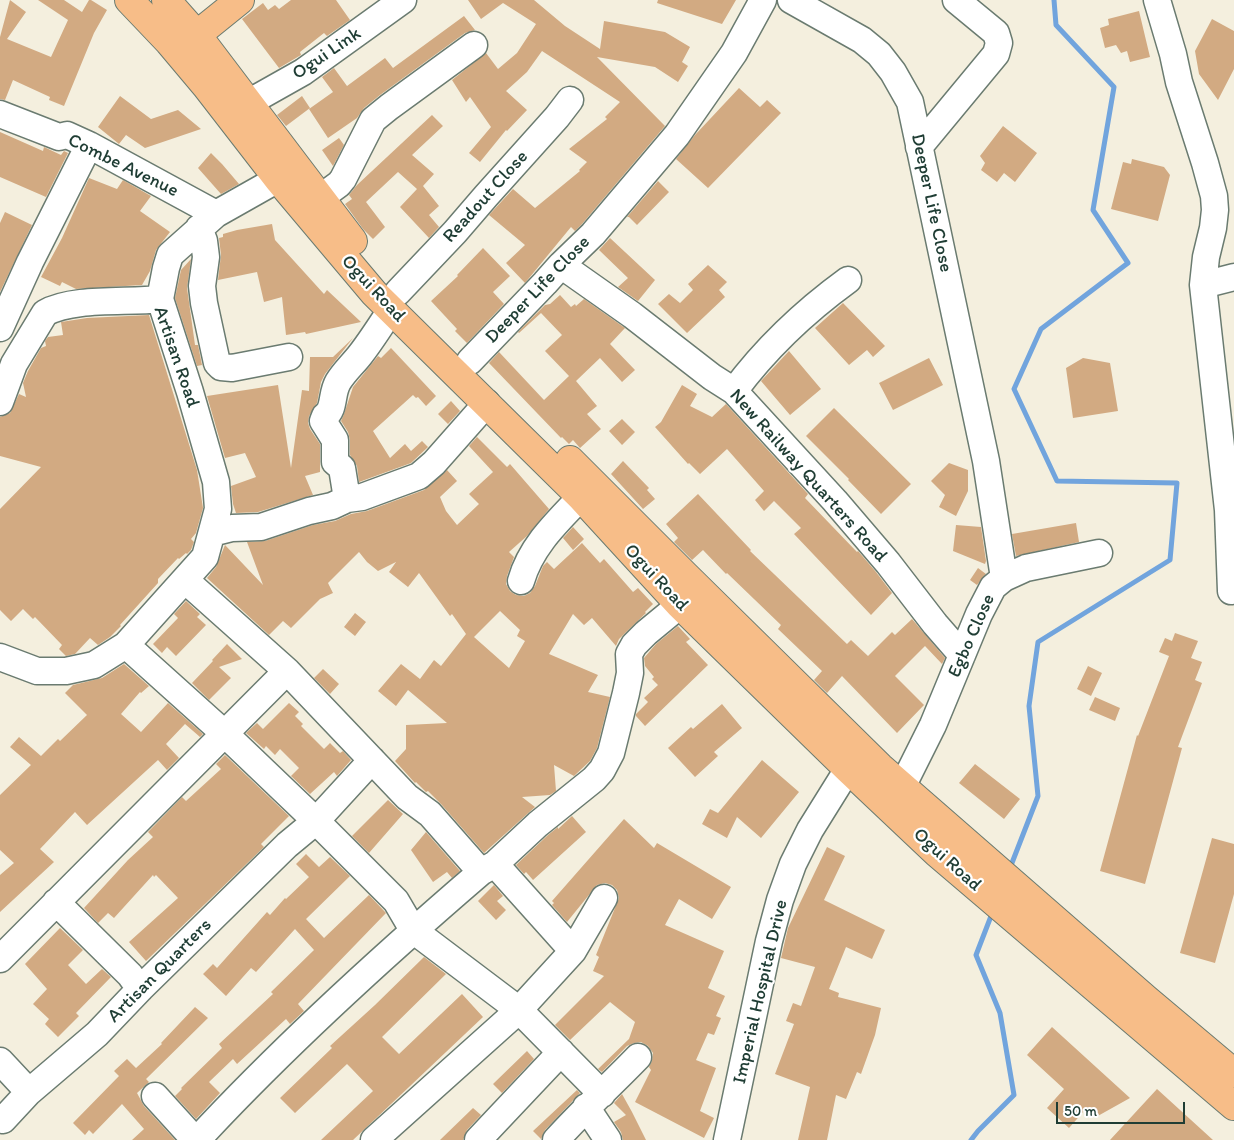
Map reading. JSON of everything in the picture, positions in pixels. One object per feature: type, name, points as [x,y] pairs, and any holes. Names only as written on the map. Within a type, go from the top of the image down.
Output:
[{"type":"main road","name":"Ogui Road","points":[[129,0],[174,10],[186,43],[230,116],[278,178],[374,294],[395,301],[470,360],[822,727],[848,769],[937,853],[996,904],[1234,1073]]},
{"type":"main road","points":[[186,43],[240,0]]},
{"type":"main road","name":"Ogui Road","points":[[186,43],[248,103],[353,241],[395,301],[487,403],[580,497],[680,605],[822,727],[902,787],[1006,877],[1113,988],[1234,1106]]},
{"type":"street","name":"Ogui Link","points":[[248,103],[303,72],[402,0]]},
{"type":"street","name":"Deeper Life Close","points":[[470,360],[593,234],[677,135],[734,53],[763,0]]},
{"type":"street","name":"Deeper Life Close","points":[[791,0],[862,40],[879,54],[893,72],[910,102],[986,461],[1004,578]]},
{"type":"street","points":[[919,147],[996,54],[999,43],[996,33],[956,0]]},
{"type":"street","points":[[1157,0],[1214,196],[1213,228],[1206,257],[1203,285],[1228,510],[1232,591]]},
{"type":"street","points":[[320,198],[343,179],[373,120],[474,45]]},
{"type":"street","name":"Readout Close","points":[[395,301],[486,196],[558,117],[570,100]]},
{"type":"street","name":"Combe Avenue","points":[[0,114],[59,137],[67,135],[89,145],[200,204],[207,221]]},
{"type":"street","points":[[0,328],[34,254],[89,145]]},
{"type":"street","points":[[160,299],[170,255],[207,221],[278,178]]},
{"type":"street","points":[[207,221],[204,241],[206,257],[202,286],[217,363],[221,367],[232,368],[289,357]]},
{"type":"street","name":"New Railway Quarters Road","points":[[561,265],[632,315],[712,378],[734,391],[847,515],[962,656]]},
{"type":"street","points":[[1203,285],[1234,277]]},
{"type":"street","points":[[734,391],[753,365],[800,317],[848,280]]},
{"type":"street","name":"Artisan Road","points":[[0,657],[37,670],[66,671],[94,665],[126,645],[204,557],[218,509],[216,482],[160,299],[141,302],[92,303],[53,309],[45,313],[14,364],[2,390]]},
{"type":"street","points":[[347,499],[342,468],[335,462],[335,440],[324,421],[325,416],[330,413],[332,396],[340,378],[360,355],[395,301]]},
{"type":"street","points":[[212,533],[232,528],[261,526],[332,506],[347,499],[362,496],[418,476],[434,463],[487,403]]},
{"type":"street","points":[[521,581],[526,565],[537,546],[580,497]]},
{"type":"street","name":"Egbo Close","points":[[902,787],[933,725],[979,614],[993,587],[1004,578],[1026,568],[1099,553]]},
{"type":"street","points":[[185,580],[287,671],[407,797],[430,814],[573,951]]},
{"type":"street","points":[[155,1096],[196,1140],[250,1083],[414,930],[538,824],[594,779],[602,770],[611,753],[630,673],[629,654],[634,645],[646,633],[680,605]]},
{"type":"street","points":[[126,645],[225,734],[316,821],[396,902],[414,930],[519,1010],[561,1052],[594,1101],[608,1140]]},
{"type":"street","points":[[0,959],[287,671]]},
{"type":"street","name":"Artisan Quarters","points":[[3,1120],[29,1092],[97,1034],[140,989],[287,845],[316,821],[372,760]]},
{"type":"street","name":"Imperial Hospital Drive","points":[[727,1140],[769,941],[780,900],[793,864],[810,830],[848,769]]},
{"type":"street","points":[[374,1140],[519,1010],[573,951],[604,898]]},
{"type":"street","points":[[56,902],[130,975],[140,989]]},
{"type":"street","points":[[478,1140],[561,1052]]},
{"type":"street","points":[[556,1140],[638,1057]]},
{"type":"street","points":[[0,1061],[29,1092]]},
{"type":"building","points":[[10,0],[26,12],[7,39],[51,57],[68,20],[38,0],[64,0],[82,12],[89,0],[91,0],[107,10],[94,33],[64,106],[49,100],[50,97],[13,80],[5,100],[0,99],[0,37]]},
{"type":"building","points":[[291,0],[336,0],[350,20],[327,36],[324,33],[300,52],[301,55],[279,68],[242,19],[263,3],[268,10],[275,5],[279,9]]},
{"type":"building","points":[[468,0],[534,0],[565,26],[600,49],[604,21],[665,32],[690,47],[682,62],[688,66],[678,82],[655,67],[597,57],[665,126],[582,224],[575,231],[571,227],[525,283],[506,263],[525,245],[489,215],[513,189],[535,208],[580,171],[587,162],[569,149],[607,119],[605,117],[620,102],[542,51],[527,72],[506,91],[527,110],[506,130],[480,162],[469,153],[491,127],[470,97],[466,102],[452,80],[486,53],[498,69],[517,53],[536,24],[503,3],[481,19]]},
{"type":"building","points":[[658,0],[736,0],[722,24],[657,3]]},
{"type":"building","points":[[1139,11],[1150,57],[1130,62],[1127,51],[1121,53],[1116,45],[1105,48],[1100,28],[1109,25],[1108,19]]},
{"type":"building","points":[[464,16],[475,30],[465,33],[380,95],[364,108],[357,118],[328,138],[309,109],[333,92],[322,77],[334,68],[347,86],[385,58],[393,68]]},
{"type":"building","points":[[1212,19],[1234,31],[1234,69],[1218,100],[1199,74],[1195,51]]},
{"type":"building","points":[[739,88],[760,107],[767,100],[781,113],[708,188],[676,159],[695,135]]},
{"type":"building","points":[[120,96],[151,119],[178,110],[201,129],[145,148],[126,135],[119,144],[98,127]]},
{"type":"building","points":[[302,96],[310,108],[286,126],[277,115]]},
{"type":"building","points":[[432,115],[443,126],[412,155],[434,174],[423,186],[439,206],[429,215],[439,227],[429,238],[400,207],[417,189],[398,172],[366,202],[385,227],[373,239],[363,229],[345,204],[352,199],[349,195],[357,185]]},
{"type":"building","points":[[1003,126],[1037,153],[1015,182],[1004,173],[997,182],[981,170],[985,163],[980,156]]},
{"type":"building","points":[[0,132],[43,151],[44,147],[61,155],[64,151],[68,153],[46,197],[0,177]]},
{"type":"building","points":[[339,138],[344,145],[333,166],[322,150]]},
{"type":"building","points":[[211,153],[239,184],[221,194],[198,168]]},
{"type":"building","points":[[1132,159],[1164,167],[1170,175],[1158,221],[1111,209],[1123,162],[1131,164]]},
{"type":"building","points":[[89,178],[117,189],[123,180],[151,196],[140,211],[170,232],[156,250],[150,271],[142,285],[76,289],[62,282],[60,286],[41,277],[62,238]]},
{"type":"building","points":[[658,181],[669,192],[637,225],[627,217]]},
{"type":"building","points":[[5,212],[32,225],[0,292],[0,223]]},
{"type":"building","points":[[272,224],[275,240],[324,294],[327,290],[361,322],[306,334],[305,332],[286,335],[282,297],[264,302],[257,272],[218,280],[221,255],[219,238],[223,237],[223,234],[237,230]]},
{"type":"building","points":[[610,238],[655,280],[638,301],[618,287],[628,278],[599,250]]},
{"type":"building","points":[[483,248],[510,276],[493,292],[504,304],[467,343],[455,331],[457,329],[431,301],[458,276]]},
{"type":"building","points":[[191,259],[187,288],[195,345],[198,345],[202,365],[197,366],[175,298],[181,270]]},
{"type":"building","points":[[708,265],[727,282],[719,290],[725,297],[687,333],[658,304],[669,294],[680,303],[693,290],[688,284]]},
{"type":"building","points":[[560,295],[571,307],[575,304],[576,306],[584,299],[625,328],[610,344],[635,370],[622,382],[600,358],[576,381],[597,406],[587,414],[601,429],[580,448],[573,440],[569,444],[561,438],[489,363],[499,352],[544,400],[569,376],[545,351],[562,335],[541,313],[518,332],[545,305],[550,304]]},
{"type":"building","points":[[843,303],[885,346],[873,357],[867,350],[849,365],[815,328]]},
{"type":"building","points":[[149,315],[197,470],[203,508],[196,533],[191,539],[194,542],[191,550],[178,558],[158,579],[158,583],[121,626],[98,645],[90,638],[75,654],[66,656],[59,649],[62,645],[35,617],[33,619],[23,609],[11,621],[0,610],[0,509],[41,467],[0,456],[0,417],[10,413],[19,394],[26,397],[23,383],[28,371],[41,348],[46,346],[45,341],[48,337],[63,335],[61,322],[87,318]]},
{"type":"building","points":[[353,338],[325,374],[321,382],[317,403],[309,416],[308,423],[310,429],[320,444],[320,472],[305,476],[313,495],[258,512],[236,513],[231,486],[256,477],[245,453],[225,458],[207,396],[278,385],[291,468],[302,390],[309,391],[310,357],[333,357]]},
{"type":"building","points":[[391,348],[436,396],[426,406],[418,397],[416,398],[413,395],[373,431],[390,458],[405,444],[411,451],[422,441],[428,447],[411,463],[359,482],[357,466],[350,455],[348,432],[341,421],[353,387],[378,356],[381,358]]},
{"type":"building","points":[[789,351],[821,389],[790,415],[761,381]]},
{"type":"building","points":[[929,358],[943,385],[893,410],[879,383]]},
{"type":"building","points":[[1083,358],[1110,363],[1118,411],[1073,418],[1066,368]]},
{"type":"building","points":[[682,385],[697,394],[690,406],[712,417],[726,404],[808,494],[805,498],[858,551],[876,572],[892,593],[871,615],[794,534],[801,528],[774,501],[764,511],[755,500],[764,491],[727,449],[700,474],[688,464],[655,427],[661,422]]},
{"type":"building","points":[[451,401],[460,411],[448,424],[438,414]]},
{"type":"building","points":[[834,408],[911,484],[881,514],[806,436]]},
{"type":"building","points":[[622,419],[635,432],[622,445],[609,431]]},
{"type":"building","points":[[477,437],[507,467],[510,464],[549,509],[527,536],[509,552],[514,557],[506,584],[510,591],[516,595],[524,596],[530,593],[543,566],[547,562],[554,569],[582,543],[600,563],[604,559],[633,592],[638,588],[653,604],[619,639],[616,646],[592,618],[584,625],[573,614],[549,654],[598,675],[588,692],[610,697],[597,748],[590,761],[574,776],[554,765],[556,791],[550,795],[522,797],[535,807],[484,853],[441,804],[428,791],[426,792],[415,783],[395,761],[406,749],[406,725],[447,723],[408,690],[396,706],[378,691],[401,664],[420,679],[434,660],[441,666],[466,634],[452,614],[450,616],[419,573],[408,587],[389,572],[396,562],[378,571],[359,552],[328,583],[333,593],[320,599],[291,628],[283,621],[269,635],[207,578],[216,567],[225,545],[263,585],[247,542],[265,541],[313,525],[335,521],[351,514],[367,511],[424,490],[447,470],[457,481],[440,497],[446,511],[457,525],[479,504],[469,494],[493,472],[469,446]],"holes":[[[500,611],[520,630],[517,636],[525,641],[509,668],[474,637]]]},
{"type":"building","points":[[623,461],[649,488],[647,490],[655,499],[643,509],[611,474]]},
{"type":"building","points":[[949,463],[968,470],[968,491],[956,516],[939,507],[945,495],[931,481]]},
{"type":"building","points":[[698,494],[750,551],[847,644],[851,640],[868,656],[892,632],[895,635],[912,619],[945,658],[942,664],[925,646],[895,676],[924,705],[897,733],[842,676],[827,693],[814,680],[822,671],[778,629],[781,625],[703,550],[692,560],[674,542],[678,538],[666,524]]},
{"type":"building","points":[[1076,523],[1079,542],[1016,556],[1012,534]]},
{"type":"building","points":[[956,525],[981,527],[985,564],[953,551]]},
{"type":"building","points":[[573,527],[584,539],[573,550],[563,538]]},
{"type":"building","points":[[978,568],[986,574],[977,585],[970,580]]},
{"type":"building","points":[[186,601],[200,614],[197,617],[206,625],[176,656],[167,647],[162,653],[153,644],[178,618],[174,614]]},
{"type":"building","points":[[355,613],[366,622],[355,636],[344,627]]},
{"type":"building","points":[[678,626],[690,639],[686,642],[708,665],[645,726],[636,714],[648,702],[644,698],[658,685],[652,679],[654,677],[645,666],[644,658],[656,644]]},
{"type":"building","points":[[1175,633],[1198,641],[1191,658],[1202,662],[1195,680],[1202,683],[1178,747],[1182,748],[1145,884],[1100,871],[1137,735],[1169,656],[1159,652],[1165,638],[1172,641]]},
{"type":"building","points":[[227,644],[242,659],[219,667],[231,678],[209,700],[192,683]]},
{"type":"building","points":[[124,664],[149,686],[140,692],[121,714],[141,732],[168,703],[203,734],[200,737],[185,724],[166,744],[179,758],[167,770],[158,760],[87,825],[75,812],[40,849],[54,862],[0,912],[0,875],[14,863],[0,850],[0,795],[31,765],[10,747],[19,737],[41,756],[87,715],[65,693],[73,685],[102,678]]},
{"type":"building","points":[[1088,666],[1102,673],[1091,696],[1077,689]]},
{"type":"building","points":[[323,669],[339,684],[330,694],[314,678]]},
{"type":"building","points":[[1095,697],[1120,708],[1115,721],[1089,710]]},
{"type":"building","points":[[289,703],[299,712],[295,716],[303,724],[301,726],[324,749],[330,743],[340,753],[343,751],[351,760],[337,776],[334,772],[310,794],[291,776],[299,768],[280,749],[275,755],[266,746],[264,749],[246,733],[257,723],[263,729]]},
{"type":"building","points":[[722,704],[742,728],[714,752],[718,756],[695,777],[668,748],[691,727],[693,729]]},
{"type":"building","points":[[225,755],[289,816],[261,844],[264,847],[146,961],[129,942],[178,898],[156,875],[154,877],[153,875],[114,918],[108,913],[98,923],[84,908],[128,860],[153,837],[148,832],[182,797],[186,801],[221,769],[216,764]]},
{"type":"building","points":[[762,760],[799,792],[761,838],[737,817],[727,838],[702,824],[710,809],[718,813]]},
{"type":"building","points":[[975,764],[1020,799],[1004,819],[959,783]]},
{"type":"building","points":[[388,800],[403,814],[369,853],[352,836]]},
{"type":"building","points":[[572,816],[586,832],[533,880],[526,872],[524,874],[516,865],[548,835],[558,827],[558,829]]},
{"type":"building","points":[[624,819],[654,848],[657,843],[731,887],[712,919],[679,899],[665,925],[724,951],[708,988],[725,996],[716,1016],[721,1018],[714,1035],[708,1033],[696,1060],[716,1068],[700,1111],[714,1118],[704,1138],[635,1102],[651,1070],[649,1067],[653,1053],[648,1046],[641,1042],[627,1046],[602,1072],[598,1069],[629,1039],[635,1022],[610,1002],[570,1040],[555,1025],[604,976],[593,971],[599,957],[596,955],[619,898],[617,890],[612,885],[605,883],[597,885],[567,922],[552,905],[554,903],[552,901]]},
{"type":"building","points":[[426,832],[460,871],[452,878],[447,872],[433,882],[411,850]]},
{"type":"building","points":[[1212,838],[1234,844],[1234,894],[1215,963],[1180,953]]},
{"type":"building","points":[[827,847],[845,856],[824,900],[885,930],[872,959],[846,947],[829,989],[839,993],[838,997],[881,1008],[875,1035],[861,1074],[857,1072],[846,1099],[836,1095],[827,1140],[798,1140],[810,1087],[775,1074],[794,1024],[786,1021],[793,1003],[801,1006],[815,967],[781,958],[788,928]]},
{"type":"building","points":[[306,854],[319,867],[330,857],[350,876],[306,919],[324,938],[369,895],[386,913],[298,1004],[304,1011],[290,1024],[286,1019],[237,1064],[233,1059],[209,1082],[220,1093],[196,1119],[175,1096],[222,1048],[219,1044],[273,994],[271,992],[314,950],[295,929],[256,972],[251,968],[226,996],[203,974],[213,964],[217,968],[267,912],[270,915],[285,898],[309,877],[296,864]]},
{"type":"building","points":[[494,885],[503,896],[497,901],[506,910],[496,920],[478,901]]},
{"type":"building","points":[[60,928],[83,950],[68,965],[86,984],[102,969],[111,977],[76,1013],[79,1016],[58,1037],[45,1024],[49,1019],[33,1004],[47,989],[25,964]]},
{"type":"building","points":[[424,957],[446,974],[382,1037],[399,1054],[462,994],[483,1017],[353,1140],[321,1140],[373,1091],[351,1068],[347,1064],[295,1113],[280,1098],[332,1048],[330,1046]]},
{"type":"building","points":[[195,1007],[208,1018],[146,1079],[149,1082],[137,1093],[144,1106],[175,1140],[132,1140],[144,1129],[122,1104],[93,1134],[89,1130],[85,1135],[73,1123],[119,1076],[114,1071],[127,1059],[136,1068],[162,1044]]},
{"type":"building","points":[[1052,1027],[1130,1098],[1096,1117],[1084,1111],[1069,1128],[1047,1108],[1064,1089],[1027,1055]]},
{"type":"building","points":[[527,1051],[534,1059],[502,1093],[493,1084]]},
{"type":"building","points":[[1157,1089],[1213,1140],[1110,1140]]},
{"type":"building","points":[[577,1090],[580,1093],[545,1130],[541,1139],[533,1131]]},
{"type":"building","points":[[622,1094],[646,1140],[623,1140],[621,1132],[614,1122],[626,1115],[614,1103]]},
{"type":"building","points":[[473,1108],[481,1115],[467,1130],[463,1140],[440,1140]]},
{"type":"waterway","points":[[1010,868],[1038,796],[1029,706],[1038,642],[1170,560],[1177,483],[1057,481],[1014,389],[1041,329],[1128,263],[1093,210],[1114,87],[1056,25],[1054,0]]},
{"type":"waterway","points":[[971,1140],[1014,1095],[1000,1013],[976,955],[993,911]]}]
